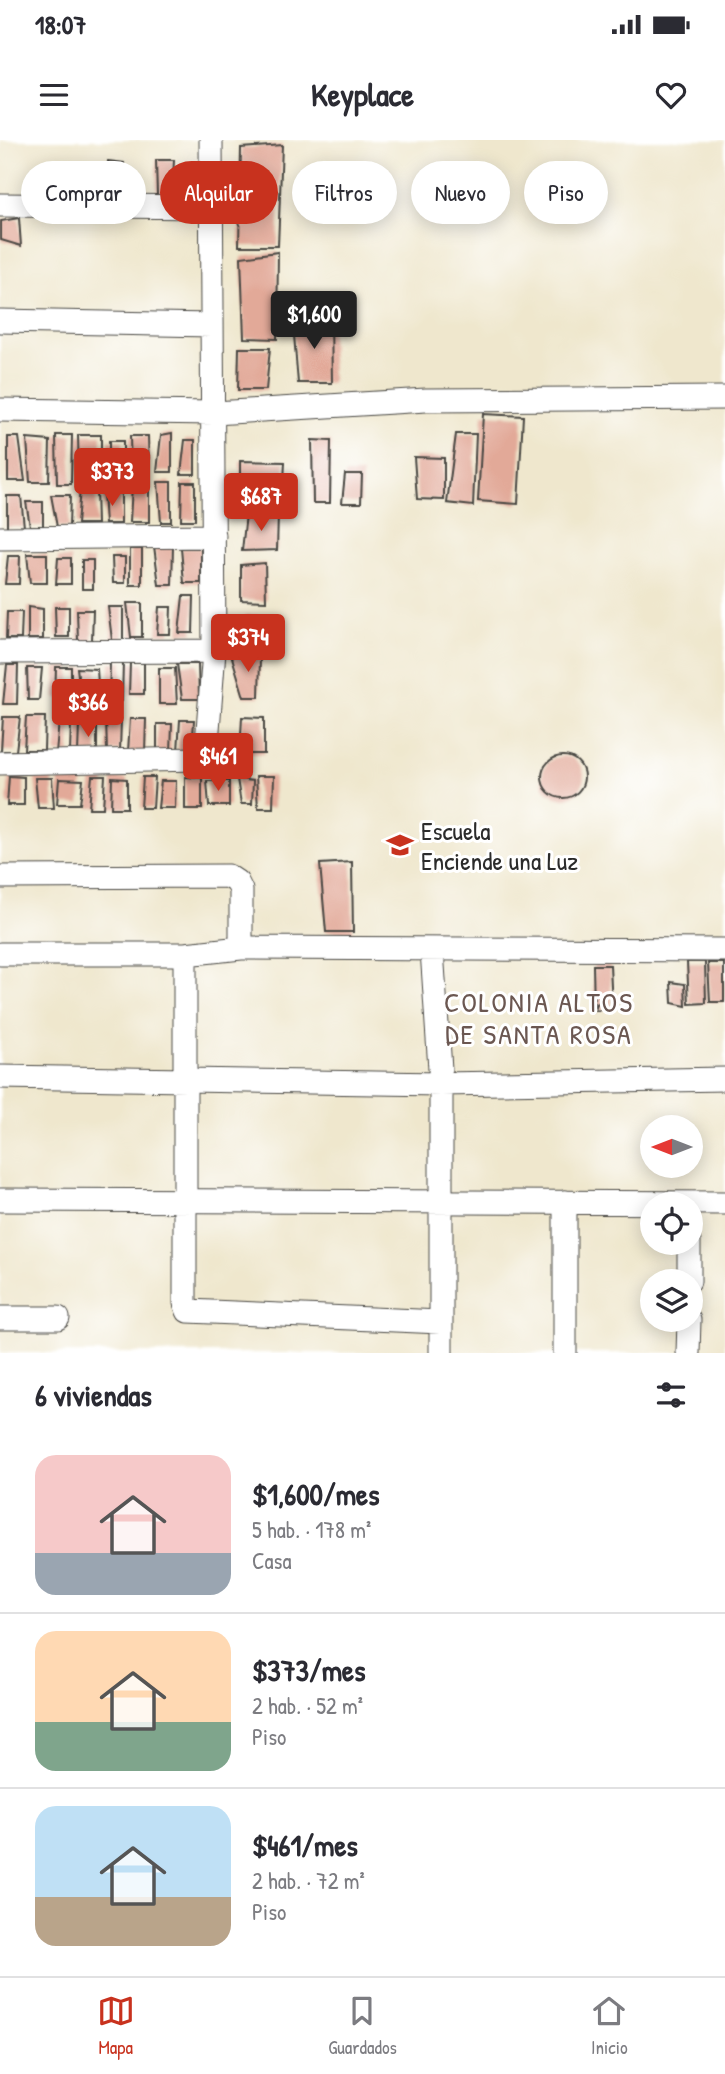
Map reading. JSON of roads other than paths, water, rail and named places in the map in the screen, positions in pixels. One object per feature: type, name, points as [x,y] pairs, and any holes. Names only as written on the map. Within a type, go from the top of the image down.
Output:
[{"type":"street","points":[[211,140],[211,161]]},
{"type":"street","points":[[0,205],[160,207]]},
{"type":"street","points":[[0,762],[198,760],[206,756],[214,651],[211,224]]},
{"type":"street","points":[[0,321],[211,325]]},
{"type":"street","points":[[0,410],[214,413],[426,400],[725,398]]},
{"type":"street","points":[[0,538],[214,536]]},
{"type":"street","points":[[0,652],[214,651]]},
{"type":"street","points":[[0,877],[228,876],[237,882],[241,890],[241,948]]},
{"type":"street","points":[[0,954],[185,954],[241,948],[725,950]]},
{"type":"street","points":[[432,950],[441,1083],[441,1353]]},
{"type":"street","points":[[185,954],[185,1303],[188,1311],[441,1322]]},
{"type":"street","points":[[0,1077],[441,1083],[725,1079]]},
{"type":"street","points":[[0,1200],[640,1203]]},
{"type":"street","points":[[565,1202],[565,1353]]},
{"type":"street","points":[[703,1203],[725,1203]]},
{"type":"street","points":[[0,1318],[58,1318]]},
{"type":"street","points":[[688,1353],[689,1332]]},
{"type":"place","name":"Escuela Enciende una Luz","points":[[400,845]]},
{"type":"district","name":"COLONIA ALTOS DE SANTA ROSA","points":[[539,1018]]}]
